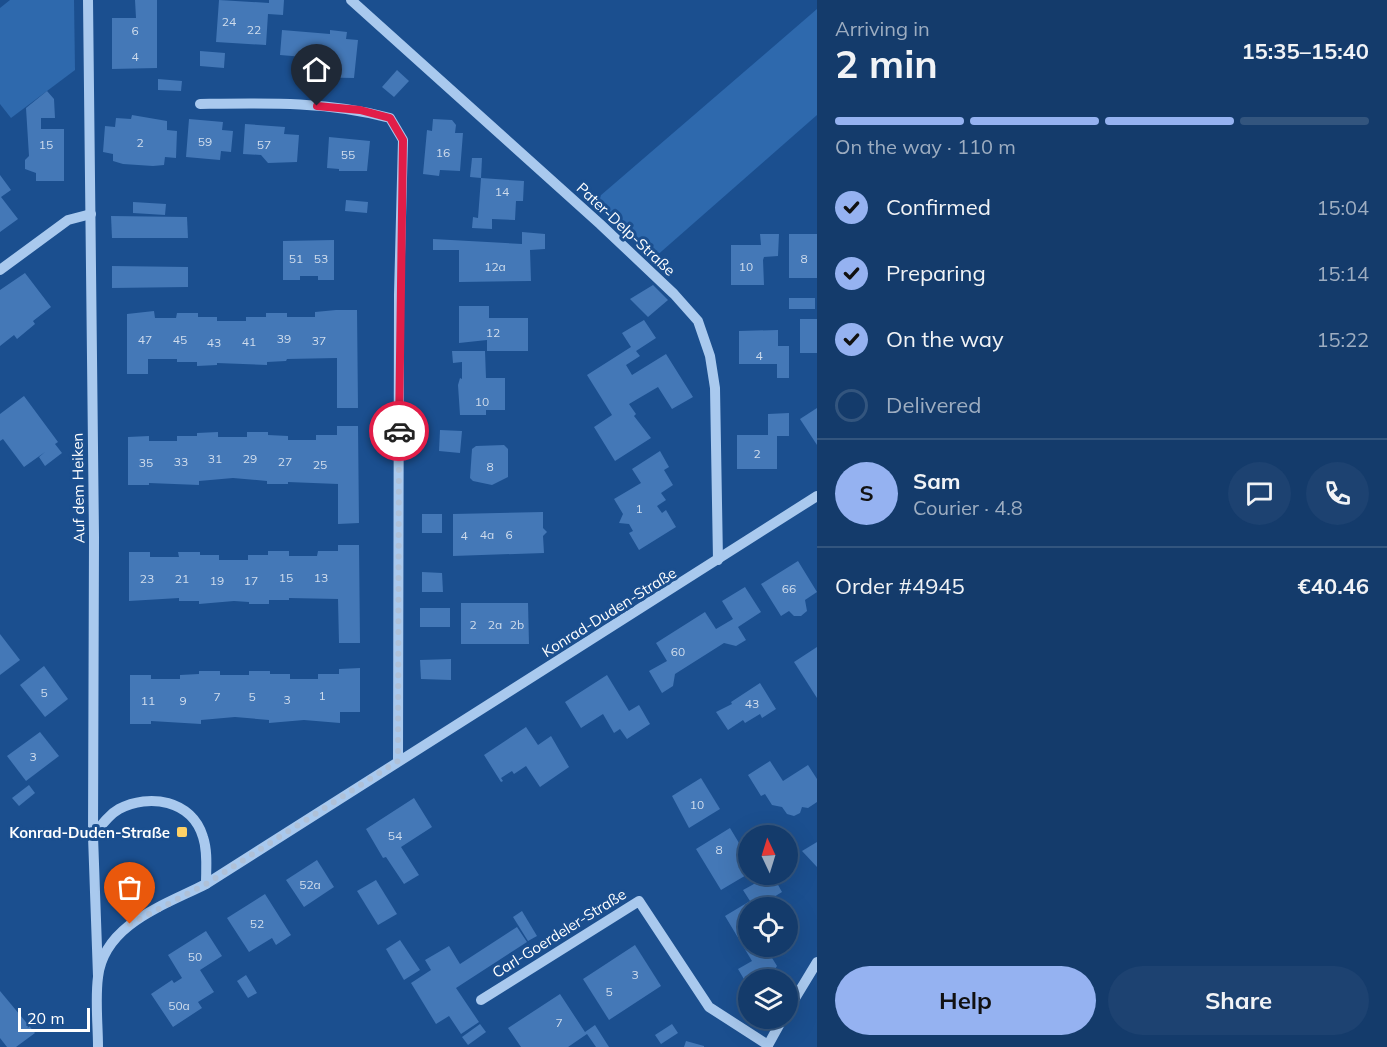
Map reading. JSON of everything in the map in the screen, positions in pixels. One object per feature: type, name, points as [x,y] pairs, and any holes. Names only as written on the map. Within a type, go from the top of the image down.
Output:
[{"type":"street","name":"Auf dem Heiken","points":[[88,0],[93,836],[98,976]]},
{"type":"street","name":"Pater-Delp-Straße","points":[[351,0],[600,224],[674,294],[698,321],[710,356],[715,388],[718,560]]},
{"type":"street","points":[[200,104],[266,103],[360,110],[390,118],[403,140],[399,295],[398,761]]},
{"type":"street","points":[[0,270],[69,220],[91,214]]},
{"type":"street","name":"Konrad-Duden-Straße","points":[[98,1047],[98,976],[104,955],[115,937],[130,924],[206,884],[817,496]]},
{"type":"street","points":[[93,836],[117,810],[136,802],[154,800],[171,803],[185,811],[203,836],[206,884]]},
{"type":"street","name":"Carl-Goerdeler-Straße","points":[[481,1000],[639,901],[710,1007],[768,1046]]},
{"type":"street","points":[[798,993],[817,962]]},
{"type":"street","points":[[768,1046],[777,1029]]},
{"type":"shaded area","points":[[10,0],[74,0],[75,70],[11,118],[0,104],[0,8]]},
{"type":"shaded area","points":[[817,9],[817,115],[654,258],[593,202]]},
{"type":"building","points":[[135,0],[157,0],[157,68],[112,69],[112,18],[136,18]]},
{"type":"building","points":[[219,0],[269,3],[269,0],[284,0],[283,15],[268,14],[266,45],[216,42]]},
{"type":"building","points":[[282,30],[330,34],[330,30],[347,32],[346,39],[358,40],[354,78],[302,77],[304,57],[280,55]]},
{"type":"building","points":[[200,51],[225,53],[224,68],[200,66]]},
{"type":"building","points":[[397,70],[409,81],[394,97],[382,87]]},
{"type":"building","points":[[158,79],[182,81],[181,91],[158,90]]},
{"type":"building","points":[[47,91],[54,99],[55,118],[41,118],[41,129],[64,129],[64,181],[36,181],[36,173],[25,169],[25,160],[29,156],[26,108]]},
{"type":"building","points":[[132,115],[167,121],[167,130],[177,131],[176,158],[165,157],[164,165],[123,164],[113,161],[113,154],[103,152],[105,126],[115,127],[116,118],[131,119]]},
{"type":"building","points":[[189,119],[223,122],[222,130],[233,131],[231,152],[221,151],[220,160],[186,157]]},
{"type":"building","points":[[433,119],[452,120],[456,125],[455,133],[463,133],[460,171],[440,170],[439,176],[423,174],[427,130],[432,131]]},
{"type":"building","points":[[245,124],[285,127],[284,134],[299,135],[297,162],[268,163],[261,155],[243,154]]},
{"type":"building","points":[[329,137],[370,141],[367,171],[339,171],[339,169],[327,168]]},
{"type":"building","points":[[472,158],[482,158],[481,178],[470,177]]},
{"type":"building","points":[[0,175],[11,190],[1,197],[18,219],[0,232]]},
{"type":"building","points":[[481,178],[524,181],[523,201],[516,201],[515,220],[492,219],[492,229],[472,228],[473,217],[478,218]]},
{"type":"building","points":[[346,200],[368,202],[367,213],[345,211]]},
{"type":"building","points":[[133,202],[166,204],[165,215],[133,213]]},
{"type":"building","points":[[111,216],[187,217],[188,238],[112,238]]},
{"type":"building","points":[[522,232],[545,234],[545,249],[530,250],[531,281],[459,282],[459,250],[433,250],[433,239],[522,244]]},
{"type":"building","points":[[760,234],[779,234],[778,256],[764,257],[763,260],[764,285],[731,285],[731,245],[761,245]]},
{"type":"building","points":[[789,234],[817,234],[817,278],[789,278]]},
{"type":"building","points":[[334,240],[334,280],[318,280],[318,276],[300,276],[300,280],[283,280],[283,241]]},
{"type":"building","points":[[112,266],[188,267],[188,287],[112,288]]},
{"type":"building","points":[[25,273],[51,307],[33,321],[35,324],[17,339],[14,335],[0,346],[0,290]]},
{"type":"building","points":[[653,285],[668,300],[648,317],[630,299]]},
{"type":"building","points":[[789,298],[815,298],[815,309],[789,309]]},
{"type":"building","points":[[459,306],[489,306],[489,318],[528,318],[528,351],[487,351],[487,340],[459,343]]},
{"type":"building","points":[[357,310],[358,408],[337,408],[337,358],[287,359],[286,361],[267,362],[267,365],[217,363],[217,365],[197,366],[197,362],[177,362],[177,359],[148,359],[148,374],[127,374],[127,314],[154,311],[155,318],[176,318],[177,313],[198,313],[198,317],[217,317],[217,321],[246,321],[246,317],[266,317],[266,313],[287,313],[287,317],[315,317],[315,312]]},
{"type":"building","points":[[800,319],[817,319],[817,353],[800,353]]},
{"type":"building","points":[[644,320],[656,338],[636,351],[640,356],[626,365],[632,375],[666,354],[693,397],[672,409],[658,387],[629,404],[636,414],[634,416],[651,438],[615,461],[594,427],[612,415],[587,375],[631,347],[622,333]]},
{"type":"building","points":[[778,330],[778,346],[789,346],[789,378],[777,378],[777,364],[739,364],[739,331]]},
{"type":"building","points":[[452,351],[485,351],[486,378],[505,378],[505,410],[486,410],[486,415],[460,415],[458,385],[460,378],[462,379],[462,362],[453,363]]},
{"type":"building","points":[[24,396],[58,442],[55,444],[62,453],[45,466],[39,457],[45,452],[24,467],[3,439],[0,441],[0,414]]},
{"type":"building","points":[[817,408],[817,445],[800,419]]},
{"type":"building","points":[[789,413],[789,436],[777,436],[777,469],[737,469],[737,435],[768,435],[768,414]]},
{"type":"building","points":[[337,426],[358,426],[359,523],[338,524],[338,484],[288,482],[288,484],[267,484],[267,481],[233,478],[199,481],[199,485],[149,483],[149,485],[128,485],[128,437],[149,436],[149,441],[177,441],[177,436],[197,436],[197,433],[218,432],[218,437],[247,437],[247,432],[268,432],[268,435],[288,436],[288,440],[316,440],[316,435],[337,435]]},
{"type":"building","points":[[440,430],[462,431],[460,453],[439,451]]},
{"type":"building","points":[[504,445],[508,449],[508,477],[492,485],[473,481],[470,478],[472,449],[476,446]]},
{"type":"building","points":[[660,451],[669,467],[664,470],[673,485],[661,493],[666,500],[657,506],[662,513],[666,510],[676,527],[639,550],[629,533],[633,531],[629,524],[619,523],[623,514],[614,499],[641,483],[632,469]]},
{"type":"building","points":[[543,512],[543,528],[547,532],[543,536],[544,553],[453,556],[453,514]]},
{"type":"building","points":[[422,514],[442,514],[442,533],[422,533]]},
{"type":"building","points":[[338,545],[359,545],[360,643],[339,643],[338,599],[289,598],[289,600],[269,600],[269,604],[234,601],[199,604],[199,601],[179,601],[179,598],[129,601],[129,552],[150,552],[150,557],[179,557],[178,552],[200,552],[200,555],[219,555],[219,560],[248,560],[248,555],[268,555],[268,551],[289,551],[289,556],[317,556],[318,551],[338,551]]},
{"type":"building","points":[[798,561],[817,592],[805,600],[807,611],[801,616],[794,616],[789,611],[781,616],[761,584]]},
{"type":"building","points":[[422,572],[442,573],[443,592],[422,592]]},
{"type":"building","points":[[745,587],[761,612],[738,627],[746,640],[736,646],[724,643],[675,674],[673,686],[662,693],[649,671],[667,661],[656,643],[705,612],[716,629],[733,619],[722,601]]},
{"type":"building","points":[[461,603],[528,603],[529,644],[461,644]]},
{"type":"building","points":[[420,608],[450,608],[450,627],[420,627]]},
{"type":"building","points":[[0,634],[20,660],[0,675]]},
{"type":"building","points":[[817,647],[817,698],[794,662]]},
{"type":"building","points":[[451,659],[451,680],[421,679],[420,660]]},
{"type":"building","points":[[44,666],[68,699],[45,717],[20,685]]},
{"type":"building","points":[[360,668],[360,712],[340,712],[340,723],[304,720],[269,723],[269,720],[235,717],[201,720],[201,724],[151,721],[151,724],[130,724],[130,675],[151,675],[151,679],[180,679],[180,675],[199,674],[199,671],[220,671],[220,675],[249,675],[249,671],[270,671],[270,674],[290,674],[290,679],[318,679],[318,674],[339,674],[339,669]]},
{"type":"building","points":[[607,675],[629,711],[639,705],[650,724],[627,739],[620,729],[614,733],[603,714],[581,728],[565,702]]},
{"type":"building","points":[[760,683],[776,709],[762,718],[760,714],[745,723],[743,720],[728,730],[716,712],[732,704],[731,702]]},
{"type":"building","points":[[526,727],[538,745],[551,736],[569,767],[540,787],[526,766],[514,774],[512,771],[501,778],[503,781],[501,782],[484,755]]},
{"type":"building","points":[[40,732],[59,756],[26,781],[7,756]]},
{"type":"building","points":[[770,761],[783,781],[808,765],[817,779],[817,802],[808,808],[802,807],[800,813],[794,816],[787,814],[782,807],[772,805],[765,794],[761,796],[748,775]]},
{"type":"building","points":[[701,778],[720,809],[689,828],[672,796]]},
{"type":"building","points":[[29,785],[35,793],[19,806],[12,798]]},
{"type":"building","points":[[414,798],[432,827],[401,847],[419,875],[404,884],[386,857],[383,858],[366,829]]},
{"type":"building","points":[[730,828],[738,841],[738,880],[721,890],[696,849]]},
{"type":"building","points":[[817,842],[817,867],[802,851]]},
{"type":"building","points":[[317,860],[334,887],[304,907],[286,880]]},
{"type":"building","points":[[376,880],[397,914],[378,925],[357,891]]},
{"type":"building","points":[[752,885],[778,885],[782,892],[774,897],[747,897],[743,890]]},
{"type":"building","points":[[265,894],[291,935],[276,945],[272,938],[249,952],[227,918]]},
{"type":"building","points":[[738,908],[738,938],[725,916]]},
{"type":"building","points":[[522,911],[537,936],[528,941],[513,917]]},
{"type":"building","points":[[517,927],[527,942],[456,988],[479,1022],[461,1034],[449,1016],[436,1024],[411,983],[431,970],[425,960],[449,946],[460,964]]},
{"type":"building","points":[[206,931],[222,956],[200,970],[214,992],[198,1002],[202,1008],[173,1027],[151,994],[172,980],[174,983],[182,978],[168,955]]},
{"type":"building","points":[[400,940],[420,970],[404,980],[386,949]]},
{"type":"building","points":[[635,945],[661,986],[609,1020],[583,979]]},
{"type":"building","points":[[750,957],[771,957],[777,966],[775,969],[738,969],[752,961]]},
{"type":"building","points":[[246,975],[257,993],[248,998],[237,981]]},
{"type":"building","points":[[0,991],[35,1033],[16,1047],[7,1047],[0,1038]]},
{"type":"building","points":[[560,994],[585,1032],[595,1025],[609,1047],[596,1047],[587,1034],[568,1047],[521,1047],[508,1028]]},
{"type":"building","points":[[480,1024],[486,1032],[468,1045],[462,1037]]},
{"type":"building","points":[[672,1024],[678,1033],[661,1044],[655,1035]]},
{"type":"building","points":[[686,1041],[704,1046],[704,1047],[684,1047]]},
{"type":"way so far","points":[[130,924],[206,884],[398,761],[399,431]]},
{"type":"place","name":"Konrad-Duden-Straße","points":[[182,832]]},
{"type":"route","points":[[317,106],[360,110],[390,118],[403,140],[399,295],[399,431]]}]
